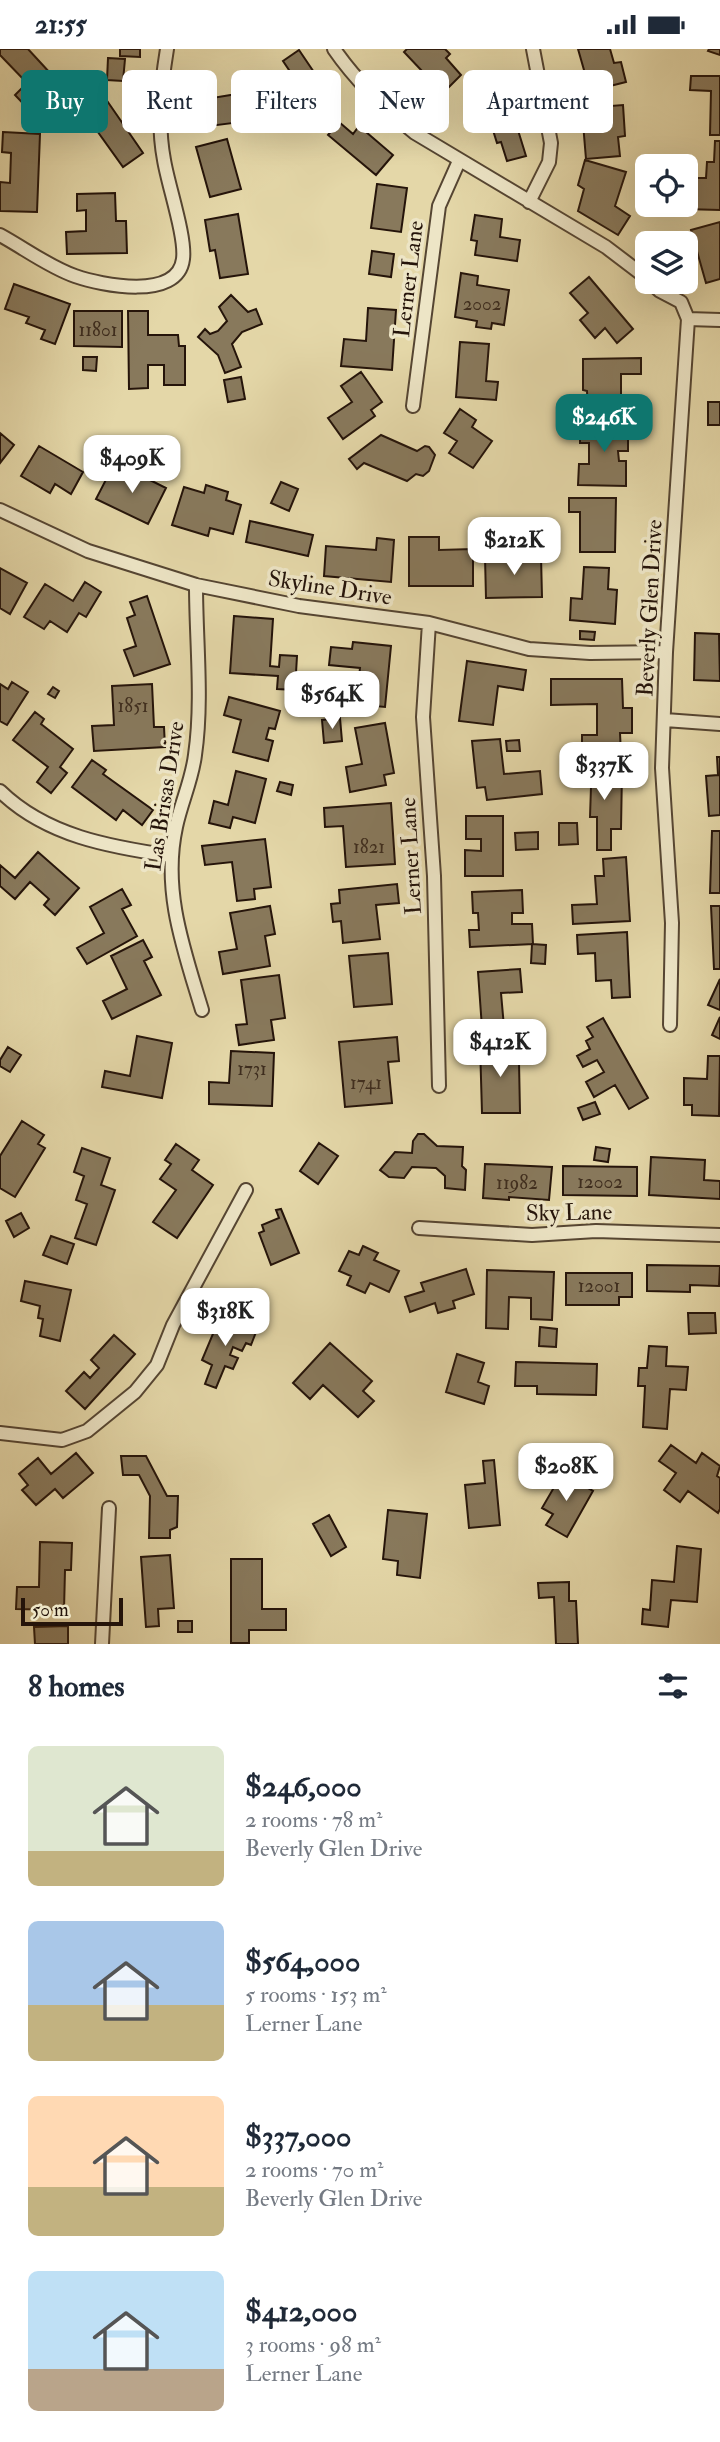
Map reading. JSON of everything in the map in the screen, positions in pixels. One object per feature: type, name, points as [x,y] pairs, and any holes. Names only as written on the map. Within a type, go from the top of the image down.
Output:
[{"type":"street","points":[[0,235],[72,275],[90,281],[145,286],[163,283],[175,277],[183,261],[182,246],[159,127],[167,49]]},
{"type":"street","points":[[334,49],[361,83],[389,112],[415,133],[459,162],[606,247],[635,270]]},
{"type":"street","points":[[529,202],[549,162],[551,143],[533,49]]},
{"type":"street","name":"Lerner Lane","points":[[413,406],[439,206],[459,162]]},
{"type":"street","points":[[666,294],[681,302],[688,319],[720,320]]},
{"type":"street","name":"Beverly Glen Drive","points":[[670,1025],[673,923],[662,768],[666,652],[688,319]]},
{"type":"street","name":"Skyline Drive","points":[[0,510],[88,551],[196,585],[299,607],[429,623],[529,649],[567,653],[666,652]]},
{"type":"street","name":"Las Brisas Drive","points":[[196,585],[198,710],[195,756],[176,827],[172,856],[172,893],[176,924],[202,1010]]},
{"type":"street","name":"Lerner Lane","points":[[429,623],[424,717],[434,876],[439,1086]]},
{"type":"street","points":[[665,720],[720,724]]},
{"type":"street","points":[[0,791],[28,815],[63,832],[126,849],[172,856]]},
{"type":"street","points":[[0,1433],[62,1440],[87,1431],[135,1392],[157,1365],[173,1325],[246,1190]]},
{"type":"street","name":"Sky Lane","points":[[419,1228],[532,1235],[596,1231],[720,1235]]},
{"type":"street","points":[[103,1644],[109,1508]]},
{"type":"building","points":[[0,49],[28,49],[47,70],[21,70],[21,77],[0,55]]},
{"type":"building","points":[[120,49],[140,49],[140,57],[120,56]]},
{"type":"building","points":[[407,49],[445,49],[450,54],[446,58],[461,75],[449,87],[449,70],[421,70],[404,52]]},
{"type":"building","points":[[578,49],[610,49],[614,63],[621,62],[626,82],[613,85],[613,70],[584,70]]},
{"type":"building","points":[[720,49],[720,55],[708,51]]},
{"type":"building","points":[[299,50],[312,70],[289,70],[283,61]]},
{"type":"building","points":[[108,58],[125,59],[122,81],[108,80]]},
{"type":"building","points":[[691,76],[720,76],[720,135],[710,135],[711,91],[690,90]]},
{"type":"building","points":[[21,89],[21,101],[15,95]]},
{"type":"building","points":[[231,95],[231,123],[217,125],[217,97]]},
{"type":"building","points":[[108,102],[122,122],[122,133],[129,133],[143,153],[123,167],[99,133],[108,133]]},
{"type":"building","points":[[623,105],[625,136],[618,137],[620,156],[586,159],[584,133],[613,133],[613,106]]},
{"type":"building","points":[[341,124],[353,134],[355,131],[367,133],[393,155],[376,175],[328,135],[341,133]]},
{"type":"building","points":[[3,132],[40,134],[37,212],[0,211],[0,182],[10,183],[11,153],[2,152]]},
{"type":"building","points":[[494,133],[519,133],[526,156],[507,161],[501,142],[497,143]]},
{"type":"building","points":[[227,139],[241,189],[210,197],[196,147]]},
{"type":"building","points":[[715,141],[720,141],[720,210],[698,209],[698,178],[706,178],[707,162],[714,162]]},
{"type":"building","points":[[585,160],[626,172],[615,206],[630,216],[618,235],[578,211],[584,189],[578,185]]},
{"type":"building","points":[[377,184],[407,188],[401,232],[371,228]]},
{"type":"building","points":[[115,193],[116,221],[126,221],[127,253],[67,254],[66,232],[86,231],[86,210],[77,211],[77,194]]},
{"type":"building","points":[[238,214],[248,274],[220,278],[215,250],[210,251],[205,220]]},
{"type":"building","points":[[475,215],[502,219],[500,237],[520,240],[517,261],[475,255],[477,241],[471,240]]},
{"type":"building","points":[[720,222],[720,279],[706,283],[698,255],[698,231],[691,230]]},
{"type":"building","points":[[372,251],[394,254],[391,277],[369,274]]},
{"type":"building","points":[[461,273],[478,276],[477,285],[509,290],[504,325],[492,323],[491,329],[476,327],[477,321],[455,317]]},
{"type":"building","points":[[589,277],[633,329],[617,343],[605,328],[595,338],[580,320],[588,313],[570,293]]},
{"type":"building","points":[[14,284],[70,304],[55,344],[41,339],[45,330],[26,323],[29,317],[5,309]]},
{"type":"building","points":[[231,295],[248,312],[256,309],[262,324],[242,332],[232,344],[241,367],[225,373],[218,355],[198,337],[205,329],[210,334],[218,331],[227,321],[219,307]]},
{"type":"building","points":[[368,308],[396,310],[392,370],[341,366],[344,339],[366,341]]},
{"type":"building","points":[[74,311],[122,311],[122,347],[74,346]]},
{"type":"building","points":[[128,311],[148,311],[148,335],[178,335],[179,346],[185,346],[185,385],[164,385],[164,365],[148,365],[148,388],[129,389]]},
{"type":"building","points":[[460,342],[489,344],[486,381],[498,382],[496,400],[456,397]]},
{"type":"building","points":[[83,357],[97,357],[96,371],[83,370]]},
{"type":"building","points":[[641,358],[641,374],[621,374],[621,412],[588,413],[587,391],[583,390],[583,359]]},
{"type":"building","points":[[361,372],[382,402],[371,410],[375,416],[343,439],[328,418],[352,402],[341,386]]},
{"type":"building","points":[[241,377],[245,399],[228,402],[224,380]]},
{"type":"building","points":[[708,402],[720,402],[720,425],[708,425]]},
{"type":"building","points":[[460,409],[476,420],[472,427],[492,441],[473,468],[449,453],[457,441],[444,433]]},
{"type":"building","points":[[580,422],[628,423],[628,451],[618,451],[619,461],[626,461],[626,486],[578,485],[579,464],[589,464],[589,443],[580,443]]},
{"type":"building","points":[[0,433],[14,445],[0,463]]},
{"type":"building","points":[[381,435],[417,451],[425,446],[429,447],[435,455],[429,471],[423,476],[416,474],[407,481],[364,463],[357,469],[349,459]]},
{"type":"building","points":[[39,446],[83,472],[71,494],[55,484],[50,493],[21,476]]},
{"type":"building","points":[[112,468],[133,478],[136,473],[166,488],[148,524],[96,499]]},
{"type":"building","points":[[281,482],[298,489],[289,511],[271,503]]},
{"type":"building","points":[[206,485],[228,492],[226,500],[241,505],[233,534],[210,528],[208,536],[172,525],[184,487],[204,493]]},
{"type":"building","points":[[569,498],[616,498],[615,552],[580,552],[580,512],[569,512]]},
{"type":"building","points":[[250,521],[313,535],[308,556],[246,542]]},
{"type":"building","points":[[409,537],[439,537],[439,550],[473,549],[473,586],[409,586]]},
{"type":"building","points":[[377,538],[394,540],[391,582],[324,576],[326,546],[376,550]]},
{"type":"building","points":[[541,556],[542,597],[486,598],[485,557]]},
{"type":"building","points":[[584,567],[609,568],[608,589],[617,590],[615,624],[570,620],[571,598],[582,599]]},
{"type":"building","points":[[0,568],[27,583],[10,614],[0,608]]},
{"type":"building","points":[[85,582],[101,592],[86,617],[79,613],[67,632],[50,621],[44,629],[24,617],[45,584],[73,601]]},
{"type":"building","points":[[147,596],[170,664],[134,676],[124,650],[136,646],[127,618],[135,615],[130,602]]},
{"type":"building","points":[[234,616],[273,619],[270,666],[279,667],[280,655],[297,656],[295,690],[277,689],[278,676],[230,673]]},
{"type":"building","points":[[580,631],[595,632],[594,640],[580,639]]},
{"type":"building","points":[[695,633],[719,634],[720,681],[694,680]]},
{"type":"building","points":[[353,642],[391,646],[385,707],[356,704],[360,668],[329,665],[331,647],[352,649]]},
{"type":"building","points":[[467,661],[526,670],[523,690],[498,686],[493,725],[459,721]]},
{"type":"building","points":[[551,679],[622,679],[623,708],[632,708],[632,733],[620,733],[621,755],[582,755],[582,735],[597,735],[597,704],[551,705]]},
{"type":"building","points":[[12,682],[28,692],[7,725],[0,721],[0,684],[8,689]]},
{"type":"building","points":[[152,684],[154,727],[164,727],[165,747],[94,751],[92,726],[114,725],[112,686]]},
{"type":"building","points":[[53,687],[59,691],[55,698],[48,694]]},
{"type":"building","points":[[229,697],[280,711],[275,729],[269,728],[266,739],[273,741],[268,761],[233,752],[241,720],[224,715]]},
{"type":"building","points":[[35,712],[44,719],[41,724],[73,749],[60,767],[67,773],[51,793],[37,782],[48,767],[13,740]]},
{"type":"building","points":[[340,718],[342,741],[324,743],[322,720]]},
{"type":"building","points":[[385,723],[394,773],[384,775],[386,785],[350,792],[346,767],[362,764],[355,728]]},
{"type":"building","points":[[500,739],[504,774],[540,771],[542,794],[487,800],[485,787],[477,788],[472,741]]},
{"type":"building","points":[[519,740],[520,751],[507,751],[506,741]]},
{"type":"building","points":[[717,757],[720,757],[720,815],[709,816],[706,776],[718,775]]},
{"type":"building","points":[[92,760],[106,770],[103,774],[153,810],[142,825],[123,810],[116,820],[72,787]]},
{"type":"building","points":[[236,771],[266,779],[255,823],[233,817],[230,828],[209,823],[214,801],[228,805]]},
{"type":"building","points":[[576,771],[622,772],[621,829],[611,829],[611,850],[597,850],[597,817],[590,817],[591,787],[576,787]]},
{"type":"building","points":[[280,782],[293,785],[291,795],[277,791]]},
{"type":"building","points":[[391,803],[395,864],[346,867],[343,826],[325,827],[324,808]]},
{"type":"building","points":[[466,816],[503,816],[503,876],[465,876],[465,850],[481,851],[481,839],[466,839]]},
{"type":"building","points":[[559,823],[577,823],[578,844],[559,845]]},
{"type":"building","points":[[712,831],[720,831],[720,893],[710,893]]},
{"type":"building","points":[[538,832],[538,849],[516,850],[515,833]]},
{"type":"building","points":[[265,839],[271,887],[254,889],[255,899],[237,901],[232,862],[205,865],[202,846]]},
{"type":"building","points":[[38,852],[79,888],[55,915],[44,905],[49,899],[30,882],[15,899],[0,886],[0,865],[15,878]]},
{"type":"building","points":[[626,857],[630,921],[573,924],[572,905],[597,904],[595,876],[604,876],[603,859]]},
{"type":"building","points":[[397,884],[399,903],[376,905],[380,939],[343,943],[341,921],[333,922],[331,904],[340,903],[339,890]]},
{"type":"building","points":[[122,889],[131,905],[122,909],[137,936],[87,964],[77,948],[104,933],[90,907]]},
{"type":"building","points":[[522,890],[523,913],[512,913],[512,924],[532,924],[533,944],[470,947],[469,930],[479,930],[478,913],[473,913],[472,892]]},
{"type":"building","points":[[270,906],[275,934],[265,936],[270,966],[223,974],[219,952],[237,949],[230,913]]},
{"type":"building","points":[[711,906],[720,906],[720,969],[714,969]]},
{"type":"building","points":[[627,932],[630,997],[612,998],[611,980],[596,981],[595,953],[578,954],[577,935]]},
{"type":"building","points":[[143,940],[152,957],[144,961],[161,995],[112,1019],[103,1001],[127,989],[111,956]]},
{"type":"building","points":[[532,944],[546,945],[545,964],[531,963]]},
{"type":"building","points":[[388,953],[392,1004],[354,1007],[349,956]]},
{"type":"building","points":[[520,969],[522,992],[501,993],[504,1027],[482,1028],[478,972]]},
{"type":"building","points":[[279,975],[285,1018],[271,1020],[274,1040],[239,1045],[236,1025],[247,1024],[241,980]]},
{"type":"building","points":[[720,979],[720,1010],[708,1005]]},
{"type":"building","points":[[720,1017],[720,1039],[712,1035]]},
{"type":"building","points":[[603,1018],[648,1098],[629,1109],[615,1085],[594,1097],[586,1082],[604,1072],[597,1060],[583,1067],[577,1056],[590,1049],[586,1041],[593,1037],[587,1027]]},
{"type":"building","points":[[137,1036],[172,1043],[162,1098],[102,1087],[105,1071],[130,1076]]},
{"type":"building","points":[[397,1037],[399,1061],[388,1062],[392,1103],[345,1107],[339,1042]]},
{"type":"building","points":[[515,1043],[515,1062],[519,1062],[520,1113],[482,1113],[480,1044]]},
{"type":"building","points":[[8,1047],[21,1055],[10,1072],[0,1066],[0,1060]]},
{"type":"building","points":[[231,1051],[274,1053],[272,1106],[209,1104],[209,1082],[229,1083]]},
{"type":"building","points":[[708,1056],[720,1056],[719,1116],[692,1115],[692,1105],[684,1105],[684,1078],[707,1079]]},
{"type":"building","points":[[595,1102],[600,1114],[583,1120],[578,1108]]},
{"type":"building","points":[[22,1121],[44,1135],[38,1144],[45,1148],[15,1197],[0,1188],[0,1156]]},
{"type":"building","points":[[418,1134],[424,1134],[437,1146],[463,1147],[465,1190],[445,1188],[445,1176],[436,1168],[412,1167],[404,1178],[389,1177],[380,1170],[395,1152],[412,1153],[413,1141]]},
{"type":"building","points":[[319,1143],[338,1156],[318,1184],[300,1171]]},
{"type":"building","points":[[176,1144],[199,1160],[192,1170],[213,1185],[177,1238],[153,1222],[176,1190],[160,1179],[171,1164],[165,1160]]},
{"type":"building","points":[[596,1147],[610,1149],[608,1162],[594,1160]]},
{"type":"building","points":[[82,1148],[110,1158],[101,1185],[115,1190],[96,1245],[75,1238],[87,1204],[76,1200],[84,1176],[74,1172]]},
{"type":"building","points":[[651,1157],[705,1160],[704,1180],[720,1181],[720,1199],[649,1195]]},
{"type":"building","points":[[485,1164],[552,1167],[549,1200],[483,1198]]},
{"type":"building","points":[[563,1166],[637,1167],[637,1196],[563,1195]]},
{"type":"building","points":[[281,1209],[299,1253],[271,1265],[259,1233],[264,1231],[262,1225],[279,1218],[276,1210]]},
{"type":"building","points":[[21,1213],[29,1228],[14,1237],[6,1221]]},
{"type":"building","points":[[51,1236],[74,1244],[67,1264],[43,1255]]},
{"type":"building","points":[[363,1246],[378,1253],[374,1260],[399,1271],[389,1292],[370,1283],[365,1293],[347,1285],[351,1276],[339,1271],[349,1251],[359,1255]]},
{"type":"building","points":[[647,1265],[720,1266],[719,1286],[690,1285],[690,1292],[647,1291]]},
{"type":"building","points":[[466,1269],[474,1294],[453,1301],[455,1308],[438,1313],[435,1303],[410,1312],[405,1297],[424,1291],[421,1283]]},
{"type":"building","points":[[487,1270],[554,1272],[552,1320],[531,1319],[531,1298],[509,1297],[508,1329],[486,1328]]},
{"type":"building","points":[[566,1273],[632,1273],[632,1297],[619,1297],[619,1305],[566,1305]]},
{"type":"building","points":[[25,1281],[71,1290],[60,1341],[40,1336],[43,1319],[38,1318],[40,1306],[21,1301]]},
{"type":"building","points":[[688,1313],[715,1313],[716,1333],[689,1334]]},
{"type":"building","points":[[220,1317],[256,1332],[251,1345],[246,1343],[242,1351],[233,1347],[230,1355],[238,1358],[233,1369],[225,1366],[216,1388],[205,1384],[212,1365],[202,1360]]},
{"type":"building","points":[[540,1327],[557,1329],[556,1347],[539,1346]]},
{"type":"building","points":[[114,1335],[135,1354],[85,1409],[66,1391],[84,1372],[90,1378],[99,1368],[91,1360]]},
{"type":"building","points":[[330,1343],[372,1381],[363,1391],[374,1401],[358,1417],[323,1385],[310,1399],[293,1383]]},
{"type":"building","points":[[649,1346],[667,1347],[666,1366],[688,1367],[686,1390],[670,1389],[667,1429],[643,1427],[645,1386],[638,1386],[639,1368],[647,1368]]},
{"type":"building","points":[[457,1354],[484,1363],[478,1382],[489,1386],[484,1404],[446,1392]]},
{"type":"building","points":[[516,1362],[597,1364],[596,1395],[537,1394],[537,1386],[515,1386]]},
{"type":"building","points":[[671,1445],[696,1463],[702,1453],[720,1466],[717,1476],[720,1478],[718,1513],[688,1491],[680,1502],[664,1490],[676,1473],[659,1461]]},
{"type":"building","points":[[76,1453],[93,1473],[63,1498],[55,1489],[36,1505],[22,1490],[28,1485],[19,1474],[38,1458],[51,1474]]},
{"type":"building","points":[[121,1456],[146,1456],[167,1496],[178,1496],[177,1527],[170,1530],[170,1538],[149,1538],[150,1496],[139,1475],[123,1475]]},
{"type":"building","points":[[494,1460],[500,1525],[469,1528],[465,1485],[485,1483],[483,1461]]},
{"type":"building","points":[[554,1469],[593,1491],[567,1537],[546,1525],[553,1514],[542,1508],[556,1484],[548,1480]]},
{"type":"building","points":[[388,1510],[427,1514],[420,1578],[397,1575],[398,1561],[383,1559]]},
{"type":"building","points":[[329,1515],[346,1547],[331,1556],[313,1524]]},
{"type":"building","points":[[40,1542],[72,1543],[71,1570],[65,1570],[64,1610],[16,1609],[17,1587],[39,1587]]},
{"type":"building","points":[[677,1546],[701,1549],[697,1602],[671,1600],[668,1627],[642,1624],[643,1609],[650,1610],[652,1580],[674,1582]]},
{"type":"building","points":[[170,1555],[174,1608],[158,1609],[159,1626],[146,1627],[141,1557]]},
{"type":"building","points":[[231,1559],[262,1559],[262,1609],[286,1609],[286,1630],[249,1630],[249,1643],[231,1643]]},
{"type":"building","points":[[569,1582],[569,1601],[576,1601],[578,1644],[556,1644],[554,1597],[539,1598],[538,1583]]},
{"type":"building","points":[[178,1621],[192,1621],[192,1632],[178,1632]]},
{"type":"building","points":[[68,1626],[68,1644],[35,1644],[34,1627]]}]
